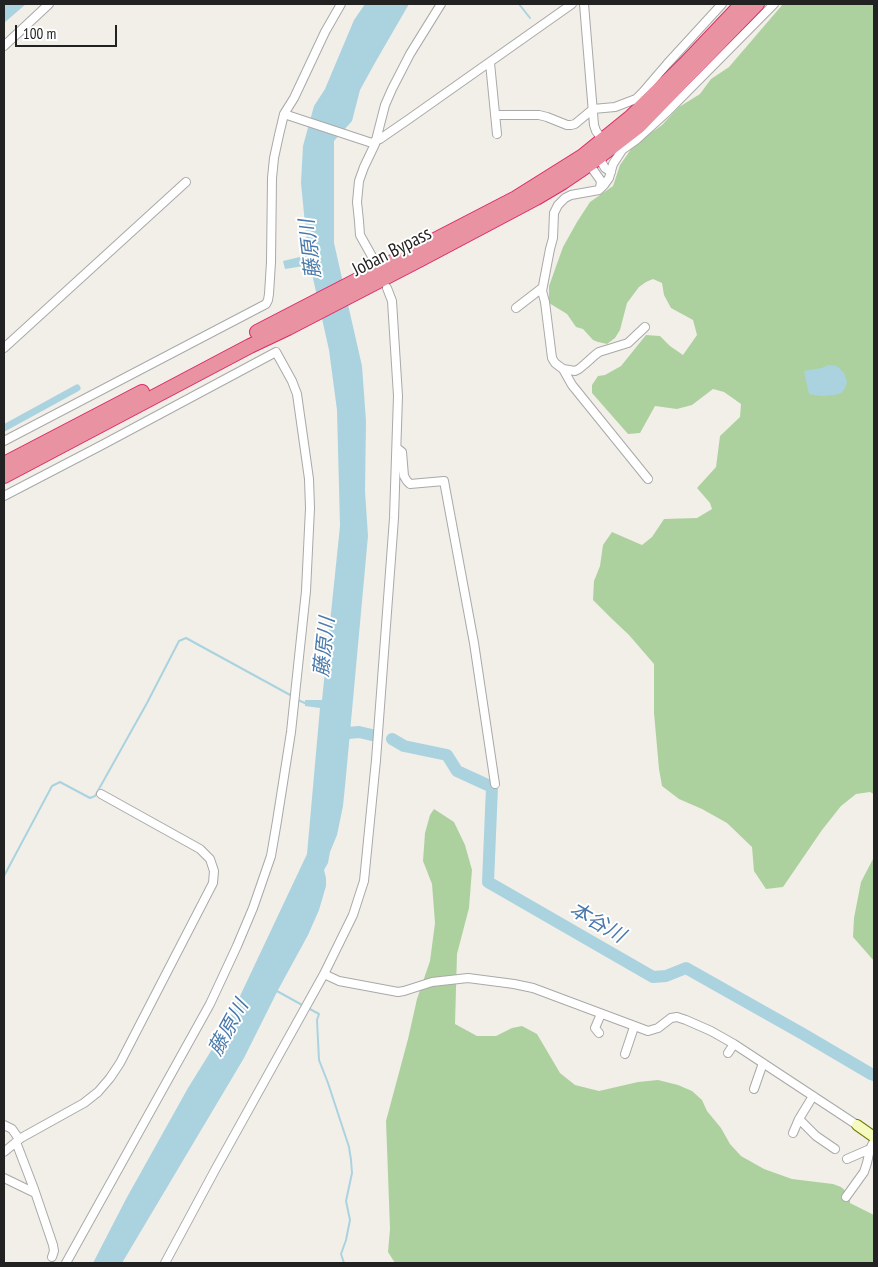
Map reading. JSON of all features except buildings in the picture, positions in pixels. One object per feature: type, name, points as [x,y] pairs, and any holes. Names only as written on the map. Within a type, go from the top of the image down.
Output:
[{"type":"highway","name":"Joban Bypass","points":[[4,464],[378,275],[516,198],[584,156],[631,117],[742,4]]},
{"type":"highway","name":"Joban Bypass","points":[[378,275],[536,198],[590,164],[639,126],[757,4]]},
{"type":"highway","name":"Joban Bypass","points":[[4,476],[250,346],[288,322]]},
{"type":"street","points":[[4,46],[49,4]]},
{"type":"street","points":[[4,441],[266,304],[269,294],[271,262],[272,178],[274,158],[284,114],[294,98],[325,32],[341,4]]},
{"type":"street","points":[[166,1263],[324,974],[352,915],[364,882],[376,760],[394,518],[398,396],[392,301],[360,235],[357,202],[360,181],[366,161],[375,142],[392,88],[440,4]]},
{"type":"street","points":[[284,114],[375,142],[572,4]]},
{"type":"street","points":[[584,4],[594,125],[596,131],[604,140]]},
{"type":"street","points":[[495,115],[539,115],[571,125],[575,124],[593,109],[615,107],[636,99],[722,4]]},
{"type":"street","points":[[648,479],[572,386],[563,369],[552,358],[542,288],[553,238],[555,209],[565,198],[571,195],[599,190],[609,178],[613,164],[622,150],[668,111],[774,4]]},
{"type":"street","points":[[490,63],[497,134]]},
{"type":"street","points":[[602,154],[602,163],[611,172]]},
{"type":"street","points":[[590,164],[602,180],[599,190]]},
{"type":"street","points":[[4,348],[186,182]]},
{"type":"street","points":[[516,308],[542,288]]},
{"type":"street","points":[[563,369],[575,371],[579,369],[599,352],[628,343],[645,327]]},
{"type":"street","points":[[4,496],[276,352],[297,394],[310,508],[306,591],[291,732],[271,856],[253,908],[210,1004],[66,1263]]},
{"type":"street","points":[[397,448],[402,452],[404,476],[410,484],[444,481],[474,643],[495,784]]},
{"type":"street","points":[[4,1152],[18,1140],[84,1103],[98,1092],[110,1078],[120,1063],[213,883],[214,870],[210,859],[200,849],[101,794]]},
{"type":"street","points":[[324,974],[339,981],[398,992],[432,982],[468,978],[514,984],[533,988],[648,1031],[654,1030],[671,1018],[677,1017],[699,1025],[734,1044],[874,1137]]},
{"type":"street","points":[[599,1033],[595,1028],[600,1014]]},
{"type":"street","points":[[625,1054],[634,1027]]},
{"type":"street","points":[[728,1053],[734,1044]]},
{"type":"street","points":[[754,1089],[763,1063]]},
{"type":"street","points":[[793,1133],[813,1096]]},
{"type":"street","points":[[799,1119],[816,1136],[835,1150]]},
{"type":"street","points":[[4,1125],[12,1129],[18,1140],[54,1249],[52,1257]]},
{"type":"street","points":[[846,1197],[864,1172],[870,1149],[874,1142]]},
{"type":"street","points":[[847,1159],[870,1149]]},
{"type":"street","points":[[4,1178],[35,1193]]},
{"type":"green space","points":[[783,4],[874,4],[874,794],[870,792],[856,794],[841,806],[783,887],[766,889],[754,871],[752,847],[727,823],[679,799],[662,786],[654,713],[654,664],[629,635],[593,600],[594,581],[600,566],[603,545],[612,532],[642,545],[652,537],[664,519],[697,518],[712,509],[710,503],[697,488],[716,467],[720,436],[740,417],[741,404],[724,392],[713,389],[692,405],[677,409],[655,406],[640,433],[628,434],[592,393],[592,385],[598,376],[605,375],[621,366],[646,335],[660,336],[683,355],[697,335],[693,320],[671,308],[664,295],[662,283],[653,279],[639,287],[627,303],[620,330],[615,338],[607,344],[598,342],[593,340],[583,329],[576,327],[567,314],[549,303],[549,286],[563,247],[577,222],[590,202],[613,186],[620,165],[634,145],[662,125],[679,107],[700,94],[711,79],[729,67]]},
{"type":"green space","points":[[434,809],[454,822],[465,845],[472,870],[469,908],[457,954],[455,1024],[477,1036],[496,1036],[512,1028],[522,1026],[537,1034],[560,1073],[575,1085],[599,1091],[638,1082],[658,1080],[692,1091],[702,1100],[707,1111],[721,1128],[730,1144],[741,1156],[764,1169],[792,1179],[833,1184],[841,1187],[850,1197],[850,1203],[874,1215],[874,1263],[395,1263],[388,1252],[390,1229],[386,1121],[417,999],[430,961],[435,923],[432,884],[423,861],[425,833],[430,815]]},
{"type":"green space","points":[[874,857],[874,961],[853,937],[854,918],[861,882]]},
{"type":"water","points":[[4,4],[26,4],[4,23]]},
{"type":"water","name":"藤原川","points":[[365,4],[409,4],[360,90],[352,121],[334,141],[334,243],[362,366],[366,421],[365,491],[368,536],[343,806],[337,835],[324,870],[326,886],[319,910],[308,935],[244,1058],[122,1263],[93,1263],[126,1199],[188,1088],[224,1030],[307,854],[320,708],[305,706],[305,700],[322,700],[340,526],[337,410],[329,350],[310,265],[285,269],[283,261],[308,255],[301,183],[303,146],[314,106],[325,89],[354,20]]},
{"type":"water","points":[[828,365],[837,366],[844,373],[847,382],[845,388],[841,393],[834,395],[809,394],[804,371]]},
{"type":"waterway","points":[[519,4],[530,18]]},
{"type":"waterway","points":[[4,428],[77,388]]},
{"type":"waterway","points":[[4,876],[52,786],[60,782],[90,798],[95,796],[179,641],[186,638],[292,696]]},
{"type":"waterway","points":[[298,700],[307,704]]},
{"type":"waterway","name":"本谷川","points":[[338,734],[359,732],[372,735]]},
{"type":"waterway","name":"本谷川","points":[[392,739],[404,746],[447,755],[457,771],[492,787],[488,882],[653,977],[666,976],[686,968],[874,1075]]},
{"type":"waterway","points":[[275,990],[304,1006]]},
{"type":"waterway","points":[[308,1008],[319,1014],[317,1020],[319,1060],[349,1147],[351,1160],[352,1173],[346,1201],[350,1220],[341,1254],[344,1263]]}]
